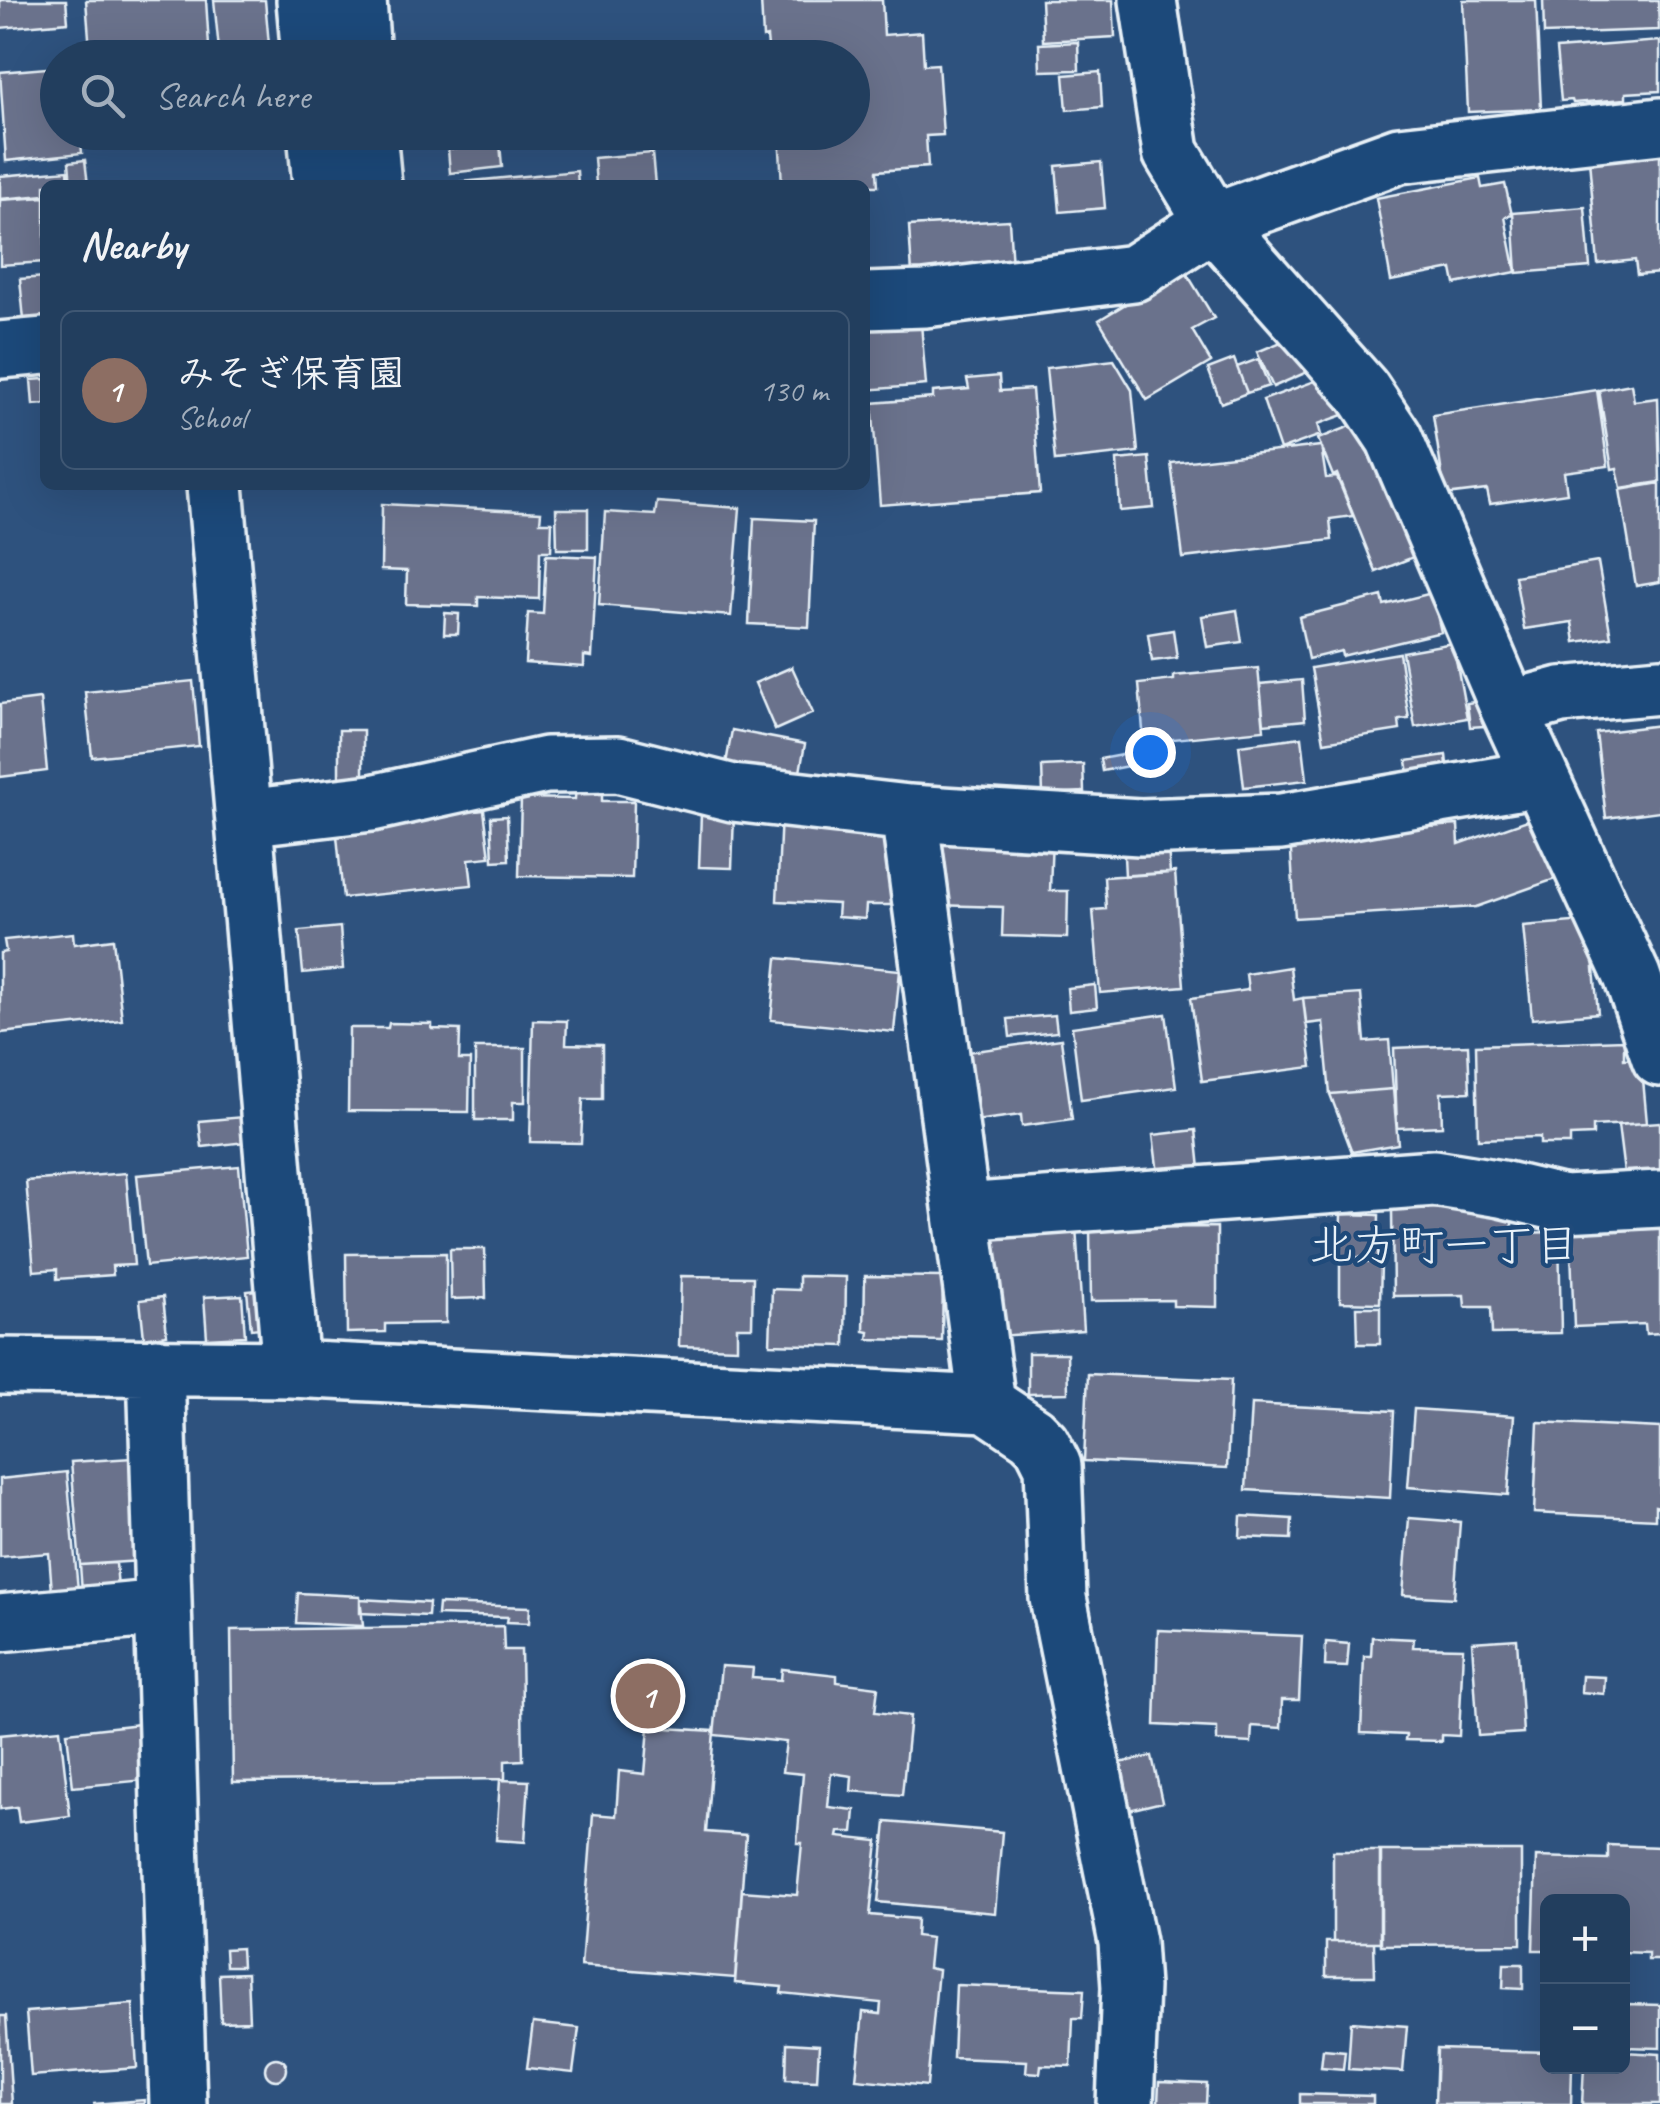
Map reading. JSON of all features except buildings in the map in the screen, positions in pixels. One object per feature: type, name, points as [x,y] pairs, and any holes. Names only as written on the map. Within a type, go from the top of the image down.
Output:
[{"type":"street","points":[[306,0],[309,40]]},
{"type":"street","points":[[358,0],[361,40]]},
{"type":"street","points":[[1148,0],[1171,152],[1213,222],[1362,390],[1394,438],[1509,710],[1632,976],[1660,1058]]},
{"type":"street","points":[[870,302],[925,299],[1134,273],[1213,222],[1399,155],[1660,126]]},
{"type":"street","points":[[318,150],[321,180]]},
{"type":"street","points":[[370,150],[373,180]]},
{"type":"street","points":[[0,350],[40,346]]},
{"type":"street","points":[[215,490],[291,1370]]},
{"type":"street","points":[[1509,710],[1560,695],[1660,686]]},
{"type":"street","points":[[244,818],[372,804],[546,765],[618,764],[733,793],[909,814],[1140,827],[1282,822],[1540,778]]},
{"type":"street","points":[[909,814],[988,1404]]},
{"type":"street","points":[[962,1212],[1434,1178],[1564,1204],[1660,1199]]},
{"type":"street","points":[[0,1366],[291,1370],[988,1404],[1032,1434],[1053,1466],[1058,1598],[1127,1942],[1130,1988],[1125,2104]]},
{"type":"street","points":[[156,1366],[178,2104]]},
{"type":"street","points":[[0,1623],[164,1608]]},
{"type":"place","name":"みそぎ保育園","points":[[648,1696]]},
{"type":"district","name":"北方町一丁目","points":[[1444,1244]]}]
